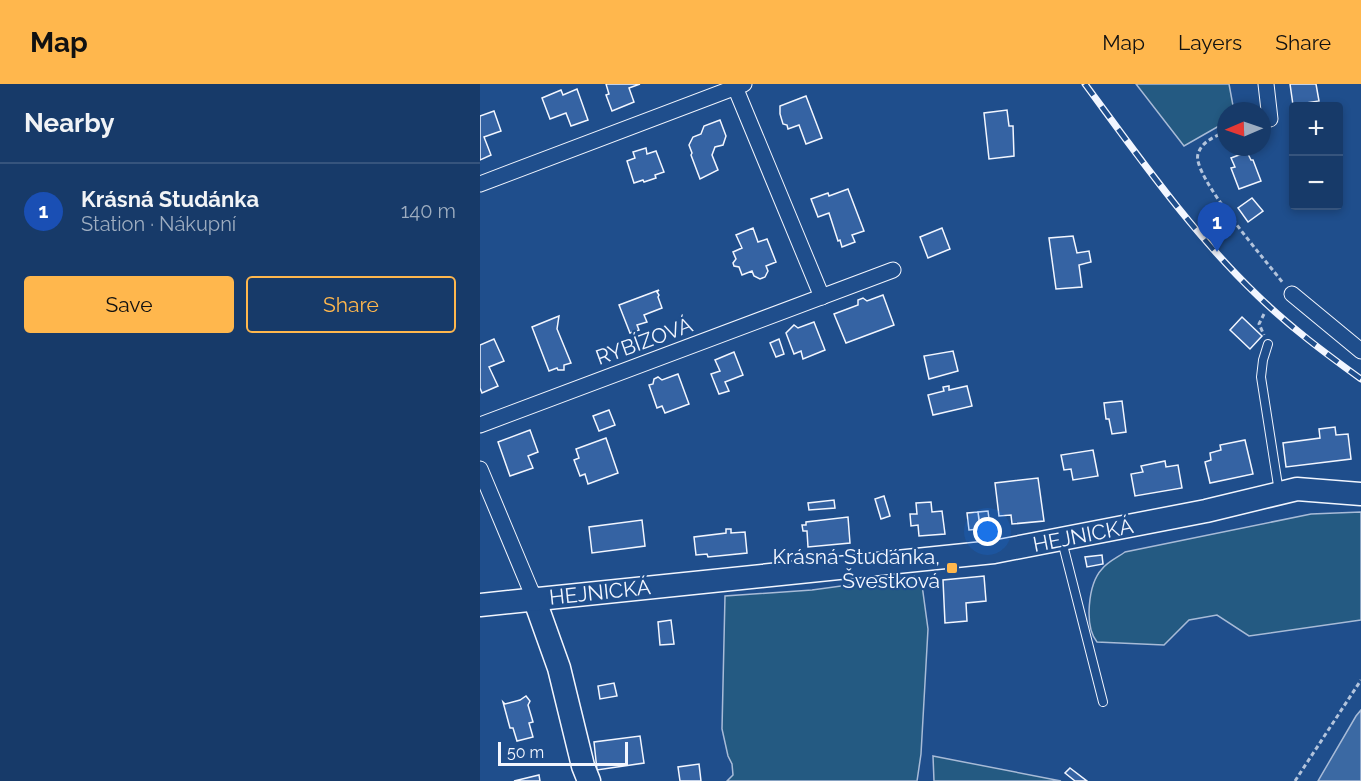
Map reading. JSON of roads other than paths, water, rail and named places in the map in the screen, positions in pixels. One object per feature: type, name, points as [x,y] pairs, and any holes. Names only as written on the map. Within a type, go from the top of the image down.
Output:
[{"type":"main road","name":"HEJNICKÁ","points":[[480,605],[994,552],[1206,511],[1298,489],[1361,494]]},
{"type":"main road","points":[[534,598],[559,668],[583,766],[589,781]]},
{"type":"street","points":[[1266,84],[1268,102]]},
{"type":"street","points":[[480,184],[740,86],[822,297]]},
{"type":"street","name":"RYBÍZOVÁ","points":[[480,425],[893,270]]},
{"type":"street","points":[[1292,294],[1361,351]]},
{"type":"street","points":[[480,469],[534,598]]},
{"type":"lane","points":[[1268,345],[1261,377],[1279,494]]},
{"type":"lane","points":[[1062,540],[1103,702]]},
{"type":"railway","points":[[1085,84],[1167,194],[1234,272],[1283,318],[1361,379]]},
{"type":"place","name":"Krásná Studánka","points":[[1217,252]]},
{"type":"place","name":"Krásná Studánka, Švestková","points":[[952,568]]}]
